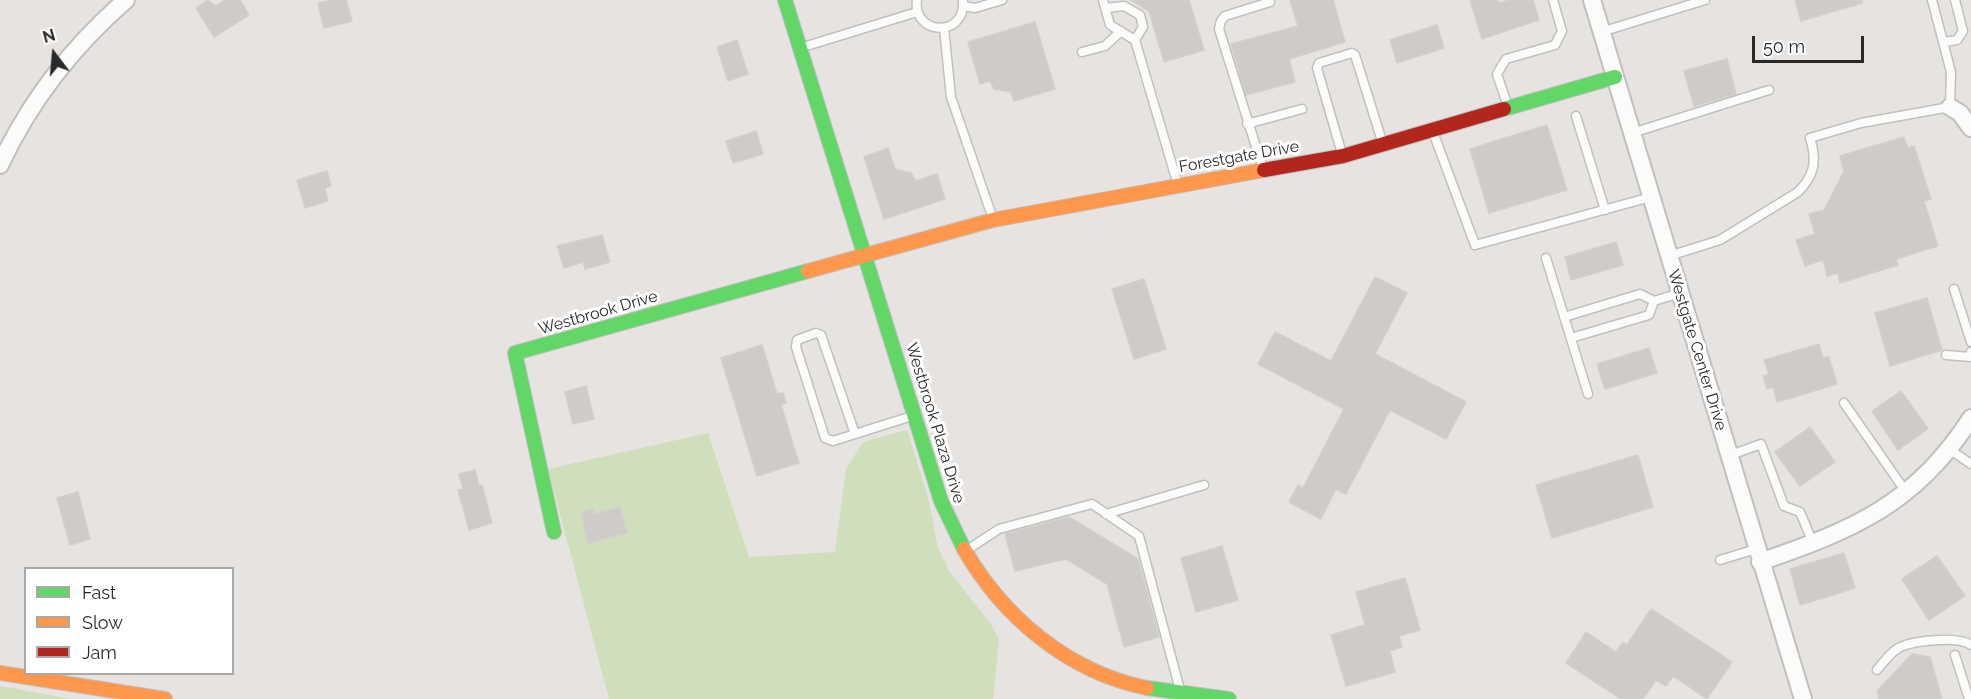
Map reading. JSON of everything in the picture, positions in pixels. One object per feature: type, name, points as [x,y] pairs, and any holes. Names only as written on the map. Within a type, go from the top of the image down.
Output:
[{"type":"main road","name":"Westbrook Plaza Drive","points":[[785,0],[941,501],[953,531],[975,570],[1005,607],[1036,635],[1070,658],[1096,671],[1137,686],[1229,699]]},
{"type":"main road","name":"Forestgate Drive","points":[[866,255],[993,220],[1342,156],[1615,76]]},
{"type":"main road","name":"Westbrook Drive","points":[[554,532],[515,353],[866,255]]},
{"type":"main road","points":[[0,673],[161,698]]},
{"type":"main road","points":[[79,675],[161,698]]},
{"type":"street","name":"Westgate Center Drive","points":[[1592,0],[1803,699]]},
{"type":"street","points":[[0,165],[14,135],[48,82],[82,42],[123,1]]},
{"type":"street","points":[[1950,107],[1960,113],[1971,128]]},
{"type":"street","points":[[1758,555],[1813,544],[1860,523],[1906,492],[1949,449],[1971,418]]},
{"type":"lane","points":[[917,0],[917,12],[926,24],[944,28],[956,22],[963,3],[975,8],[1002,0]]},
{"type":"lane","points":[[1601,32],[1705,0]]},
{"type":"lane","points":[[1669,256],[1720,240],[1798,192],[1808,183],[1815,162],[1810,138],[1861,123],[1950,107],[1951,72],[1932,0]]},
{"type":"lane","points":[[1944,42],[1957,40],[1963,31],[1955,0]]},
{"type":"lane","points":[[1508,108],[1497,74],[1506,59],[1555,45],[1562,31],[1556,1]]},
{"type":"lane","points":[[1263,170],[1219,29],[1225,16],[1270,2]]},
{"type":"lane","points":[[1135,40],[1143,27],[1140,15],[1124,6],[1104,4],[1110,25],[1135,40],[1178,185]]},
{"type":"lane","points":[[800,48],[917,12]]},
{"type":"lane","points":[[944,28],[951,97],[993,220]]},
{"type":"lane","points":[[1082,52],[1105,46],[1120,31]]},
{"type":"lane","points":[[1342,156],[1317,64],[1352,53],[1356,58],[1383,144]]},
{"type":"lane","points":[[1632,133],[1769,90]]},
{"type":"lane","points":[[1247,124],[1302,109]]},
{"type":"lane","points":[[1576,116],[1605,210]]},
{"type":"lane","points":[[1433,130],[1475,245],[1651,197]]},
{"type":"lane","points":[[1546,258],[1588,394]]},
{"type":"lane","points":[[1954,289],[1971,342]]},
{"type":"lane","points":[[1564,317],[1640,294],[1654,301],[1680,293]]},
{"type":"lane","points":[[1571,338],[1648,315],[1654,301]]},
{"type":"lane","points":[[855,434],[821,335],[816,333],[797,340],[796,347],[825,438],[833,441],[915,415]]},
{"type":"lane","points":[[1946,356],[1971,357],[1971,352]]},
{"type":"lane","points":[[1844,403],[1906,492]]},
{"type":"lane","points":[[1728,456],[1761,444],[1784,506],[1800,512],[1813,544]]},
{"type":"lane","points":[[1949,449],[1971,464]]},
{"type":"lane","points":[[1106,514],[1203,485]]},
{"type":"lane","points":[[965,552],[999,529],[1092,504],[1139,536],[1181,693]]},
{"type":"lane","points":[[1720,560],[1758,555]]},
{"type":"lane","points":[[1877,670],[1897,649],[1910,645],[1956,639],[1971,645]]},
{"type":"lane","points":[[1955,655],[1969,699]]},
{"type":"green space","points":[[907,430],[928,497],[938,548],[950,572],[993,627],[999,640],[993,699],[609,699],[548,469],[708,433],[749,557],[835,552],[846,469],[863,442]]},
{"type":"green space","points":[[0,686],[71,699],[0,699]]},
{"type":"building","points":[[208,0],[215,6],[225,0],[240,0],[249,15],[214,37],[196,8]]},
{"type":"building","points":[[346,0],[352,21],[324,28],[318,3]]},
{"type":"building","points":[[1131,0],[1189,0],[1204,50],[1164,62],[1149,11]]},
{"type":"building","points":[[1290,0],[1333,0],[1345,42],[1289,59],[1295,82],[1246,95],[1231,44],[1298,26]]},
{"type":"building","points":[[1470,0],[1498,0],[1499,3],[1509,0],[1533,0],[1539,20],[1482,39]]},
{"type":"building","points":[[1795,0],[1862,0],[1862,3],[1801,21]]},
{"type":"building","points":[[1035,22],[1055,89],[1014,101],[1011,92],[994,89],[990,81],[980,84],[968,42]]},
{"type":"building","points":[[1437,25],[1444,48],[1397,63],[1390,40]]},
{"type":"building","points":[[737,40],[748,74],[728,81],[717,47]]},
{"type":"building","points":[[1727,59],[1736,94],[1694,106],[1684,71]]},
{"type":"building","points":[[1547,125],[1567,190],[1489,213],[1470,149]]},
{"type":"building","points":[[756,131],[763,154],[733,163],[726,141]]},
{"type":"building","points":[[1904,137],[1908,148],[1914,146],[1931,199],[1924,201],[1938,246],[1896,259],[1898,265],[1840,283],[1838,273],[1827,276],[1823,260],[1805,266],[1796,240],[1815,234],[1809,214],[1824,210],[1844,171],[1840,156]]},
{"type":"building","points":[[888,148],[895,169],[911,173],[916,181],[937,174],[945,199],[884,219],[864,157]]},
{"type":"building","points":[[327,171],[331,186],[325,188],[328,201],[305,208],[297,180]]},
{"type":"building","points":[[602,235],[610,262],[585,269],[583,262],[564,268],[557,246]]},
{"type":"building","points":[[1616,242],[1623,265],[1571,280],[1565,257]]},
{"type":"building","points":[[1375,277],[1407,293],[1375,354],[1466,402],[1446,439],[1390,410],[1346,494],[1336,489],[1321,519],[1289,502],[1298,485],[1303,488],[1344,409],[1258,364],[1275,332],[1331,361]]},
{"type":"building","points":[[1144,279],[1166,349],[1134,359],[1112,289]]},
{"type":"building","points":[[1927,298],[1942,350],[1890,366],[1875,313]]},
{"type":"building","points":[[1819,344],[1823,358],[1829,357],[1837,384],[1777,402],[1773,387],[1767,389],[1763,376],[1769,374],[1764,360]]},
{"type":"building","points":[[762,345],[777,394],[783,393],[786,403],[781,405],[799,463],[757,476],[721,358]]},
{"type":"building","points":[[1649,348],[1657,373],[1605,389],[1597,364]]},
{"type":"building","points":[[586,386],[594,419],[573,424],[565,392]]},
{"type":"building","points":[[1901,391],[1928,429],[1898,450],[1872,411]]},
{"type":"building","points":[[1810,427],[1835,462],[1800,486],[1775,452]]},
{"type":"building","points":[[1638,455],[1653,507],[1552,538],[1536,485]]},
{"type":"building","points":[[475,470],[479,486],[482,485],[492,523],[469,530],[458,490],[463,489],[459,474]]},
{"type":"building","points":[[78,492],[90,539],[70,545],[57,498]]},
{"type":"building","points":[[620,507],[627,533],[588,543],[581,512],[593,509],[594,514]]},
{"type":"building","points":[[1069,517],[1138,559],[1159,637],[1124,647],[1107,584],[1066,559],[1015,571],[1005,534]]},
{"type":"building","points":[[1222,546],[1238,600],[1196,612],[1181,558]]},
{"type":"building","points":[[1844,553],[1855,588],[1800,605],[1790,569]]},
{"type":"building","points":[[1937,556],[1965,596],[1929,620],[1902,579]]},
{"type":"building","points":[[1405,578],[1420,630],[1399,636],[1402,647],[1390,651],[1395,672],[1346,686],[1331,635],[1365,625],[1356,592]]},
{"type":"building","points":[[1651,609],[1732,662],[1707,699],[1673,676],[1666,686],[1656,680],[1643,699],[1621,699],[1566,663],[1586,632],[1616,652],[1623,642],[1627,645]]},
{"type":"building","points":[[1912,654],[1930,657],[1942,699],[1879,699],[1877,691]]},
{"type":"traffic: fast","points":[[785,0],[941,501],[964,549]]},
{"type":"traffic: fast","points":[[1504,109],[1615,77]]},
{"type":"traffic: fast","points":[[554,532],[515,353],[808,271]]},
{"type":"traffic: fast","points":[[1147,688],[1229,699]]},
{"type":"traffic: slow","points":[[808,271],[993,220],[1264,170]]},
{"type":"traffic: slow","points":[[964,549],[998,597],[1040,638],[1091,669],[1147,688]]},
{"type":"traffic: slow","points":[[0,673],[165,699]]},
{"type":"traffic: jam","points":[[1264,170],[1343,156],[1504,109]]}]
